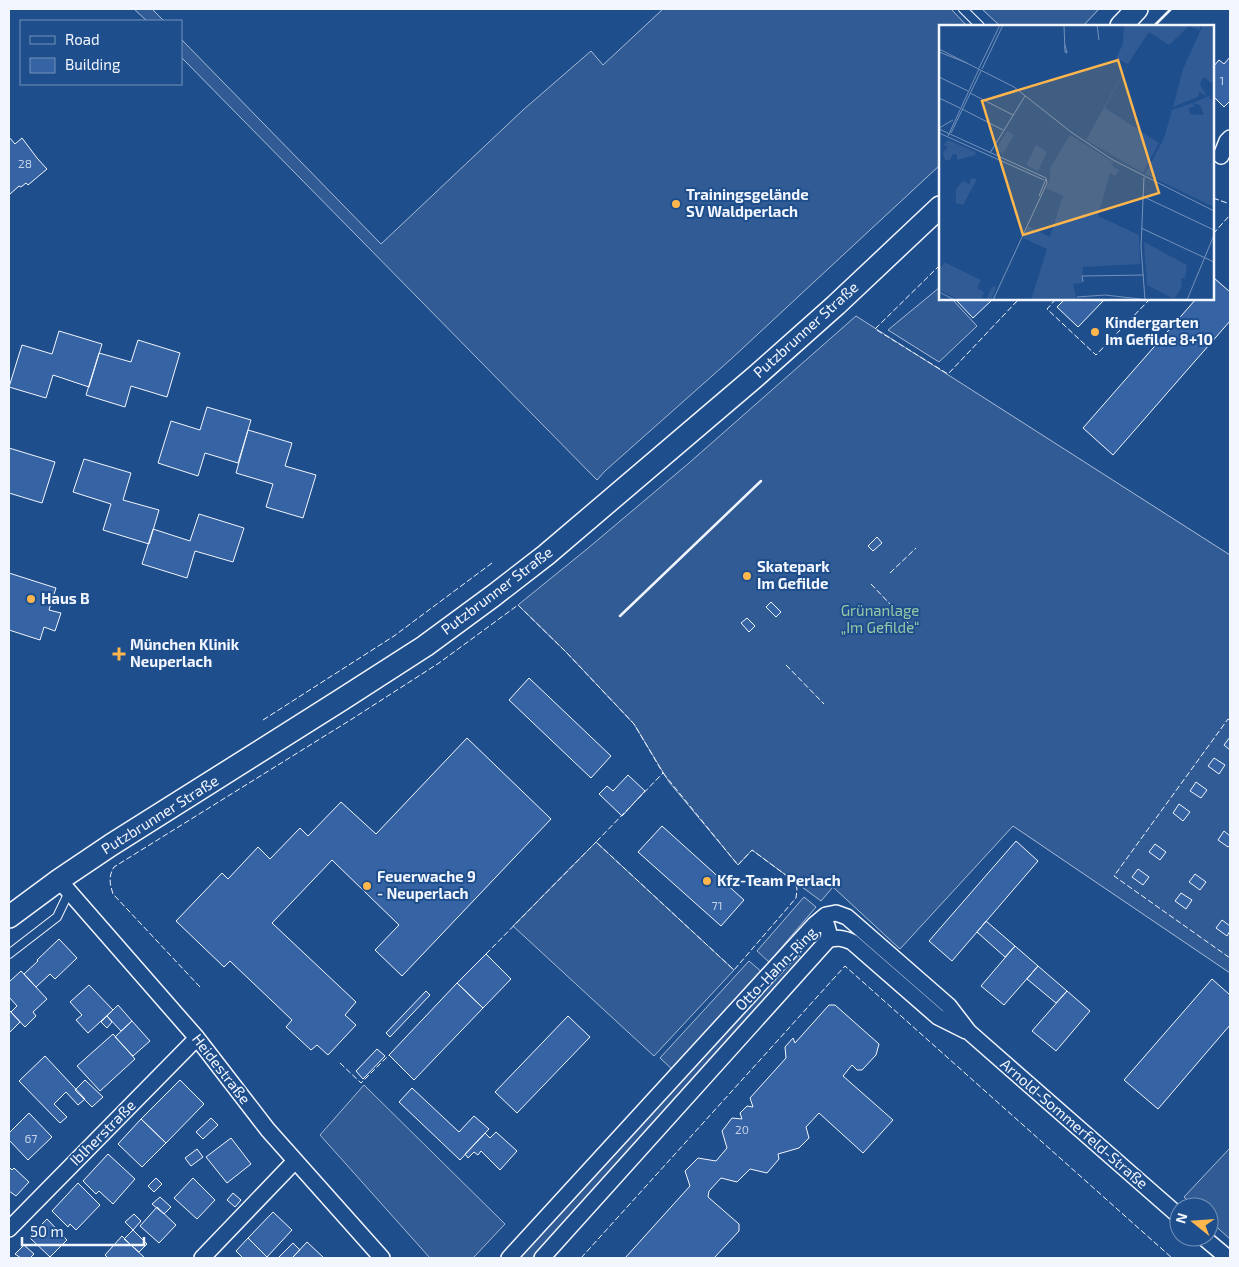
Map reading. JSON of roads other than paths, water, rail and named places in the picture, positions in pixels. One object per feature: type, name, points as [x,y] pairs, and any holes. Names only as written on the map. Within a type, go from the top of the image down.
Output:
[{"type":"main road","points":[[1122,25],[1137,9]]},
{"type":"main road","name":"Putzbrunner Straße","points":[[9,917],[64,886],[110,845],[251,758],[416,651],[493,596],[561,543],[755,377],[836,305],[939,208]]},
{"type":"street","points":[[1221,156],[1230,138]]},
{"type":"street","name":"Heidestraße","points":[[64,886],[197,1038],[268,1130],[382,1258]]},
{"type":"street","name":"Arnold-Sommerfeld-Straße","points":[[814,925],[826,915],[836,912],[847,917],[949,1006],[969,1032],[1169,1207]]},
{"type":"street","name":"Otto-Hahn-Ring","points":[[509,1258],[814,925],[827,926],[828,940],[542,1258]]},
{"type":"street","name":"Arnold-Sommerfeld-Straße","points":[[828,940],[837,937],[852,942],[938,1017],[969,1032]]},
{"type":"street","name":"Iblherstraße","points":[[9,1229],[197,1038]]},
{"type":"street","points":[[202,1258],[295,1161]]},
{"type":"street","points":[[1215,1247],[1228,1258]]},
{"type":"lane","points":[[963,9],[979,25]]},
{"type":"lane","name":"Putzbrunner Straße","points":[[9,954],[57,917],[64,886]]},
{"type":"place","name":"Trainingsgelände SV Waldperlach","points":[[676,204]]},
{"type":"place","name":"Kindergarten Im Gefilde 8+10","points":[[1095,332]]},
{"type":"place","name":"Skatepark Im Gefilde","points":[[747,576]]},
{"type":"place","name":"Haus B","points":[[31,599]]},
{"type":"place","name":"München Klinik Neuperlach","points":[[119,654]]},
{"type":"place","name":"Kfz-Team Perlach","points":[[707,881]]},
{"type":"place","name":"Feuerwache 9 - Neuperlach","points":[[367,886]]},
{"type":"park label","name":"Grünanlage „Im Gefilde“","points":[[880,620]]}]
